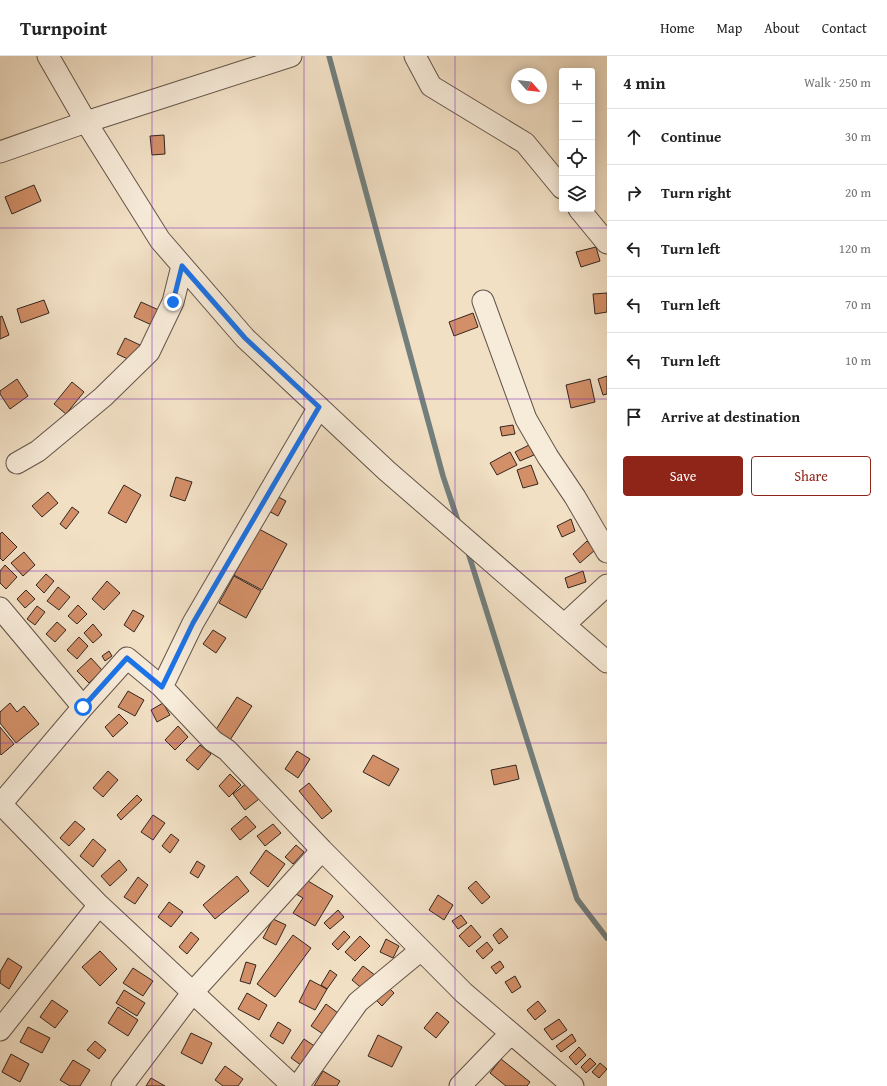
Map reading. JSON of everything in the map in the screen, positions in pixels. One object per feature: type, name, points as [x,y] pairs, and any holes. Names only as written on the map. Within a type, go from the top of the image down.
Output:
[{"type":"street","points":[[48,56],[86,122],[160,240],[245,338],[387,471],[607,662]]},
{"type":"street","points":[[0,152],[86,122],[290,56]]},
{"type":"street","points":[[415,56],[431,86],[525,143],[559,184]]},
{"type":"street","points":[[581,212],[607,243]]},
{"type":"street","points":[[17,463],[38,452],[103,397],[149,352],[173,302],[182,266]]},
{"type":"street","points":[[483,301],[526,419],[607,552]]},
{"type":"street","points":[[162,687],[193,623],[319,407]]},
{"type":"street","points":[[564,625],[607,585]]},
{"type":"street","points":[[0,608],[83,707]]},
{"type":"street","points":[[293,1086],[99,905],[0,804],[127,658],[162,687],[213,741],[227,750],[322,850],[464,993],[573,1086]]},
{"type":"street","points":[[122,1086],[193,992],[322,850]]},
{"type":"street","points":[[0,1030],[99,905]]},
{"type":"street","points":[[298,1086],[358,1002],[421,950]]},
{"type":"street","points":[[460,1086],[511,1033]]},
{"type":"building","points":[[164,135],[165,154],[152,155],[150,136]]},
{"type":"building","points":[[34,185],[41,201],[12,214],[5,197]]},
{"type":"building","points":[[596,247],[600,261],[581,267],[576,252]]},
{"type":"building","points":[[607,293],[607,312],[595,314],[593,294]]},
{"type":"building","points":[[44,300],[49,313],[21,323],[17,309]]},
{"type":"building","points":[[141,302],[161,311],[154,326],[134,317]]},
{"type":"building","points":[[473,313],[478,327],[454,336],[449,322]]},
{"type":"building","points":[[2,316],[9,335],[0,339],[0,317]]},
{"type":"building","points":[[125,338],[140,345],[132,361],[117,354]]},
{"type":"building","points":[[607,376],[607,394],[603,395],[598,379]]},
{"type":"building","points":[[17,379],[28,396],[10,409],[0,394],[0,391]]},
{"type":"building","points":[[590,379],[595,402],[571,408],[566,385]]},
{"type":"building","points":[[72,382],[84,392],[66,414],[54,404]]},
{"type":"building","points":[[513,425],[515,434],[502,436],[500,427]]},
{"type":"building","points":[[529,445],[534,455],[520,461],[515,452]]},
{"type":"building","points":[[510,452],[517,465],[497,475],[490,463]]},
{"type":"building","points":[[531,465],[538,484],[523,488],[517,470]]},
{"type":"building","points":[[176,477],[192,482],[185,501],[170,496]]},
{"type":"building","points":[[124,485],[141,495],[126,523],[108,513]]},
{"type":"building","points":[[48,492],[58,503],[42,517],[32,506]]},
{"type":"building","points":[[271,493],[286,501],[278,516],[263,508]]},
{"type":"building","points":[[72,507],[79,512],[66,529],[60,524]]},
{"type":"building","points":[[571,519],[575,531],[562,537],[557,526]]},
{"type":"building","points":[[259,529],[287,544],[262,590],[234,575]]},
{"type":"building","points":[[2,532],[17,547],[3,561],[0,558],[0,534]]},
{"type":"building","points":[[587,541],[595,550],[580,563],[573,554]]},
{"type":"building","points":[[24,552],[35,565],[23,576],[11,563]]},
{"type":"building","points":[[5,565],[17,577],[6,589],[0,583],[0,571]]},
{"type":"building","points":[[583,571],[586,582],[568,588],[565,578]]},
{"type":"building","points":[[46,574],[54,581],[44,593],[36,585]]},
{"type":"building","points":[[234,576],[261,591],[246,618],[219,603]]},
{"type":"building","points":[[107,581],[120,593],[104,610],[92,599]]},
{"type":"building","points":[[58,587],[70,597],[59,610],[47,601]]},
{"type":"building","points":[[26,590],[35,599],[25,608],[17,599]]},
{"type":"building","points":[[78,605],[87,614],[77,624],[68,616]]},
{"type":"building","points":[[37,606],[45,612],[35,625],[27,619]]},
{"type":"building","points":[[133,610],[144,616],[134,632],[124,625]]},
{"type":"building","points":[[57,622],[66,630],[55,642],[46,634]]},
{"type":"building","points":[[93,624],[102,635],[93,643],[84,633]]},
{"type":"building","points":[[213,630],[226,638],[216,653],[203,644]]},
{"type":"building","points":[[79,637],[88,646],[77,659],[67,650]]},
{"type":"building","points":[[109,651],[112,656],[105,661],[102,656]]},
{"type":"building","points":[[91,658],[102,670],[89,683],[77,671]]},
{"type":"building","points":[[128,691],[144,700],[135,716],[118,707]]},
{"type":"building","points":[[237,697],[252,706],[230,740],[215,731]]},
{"type":"building","points":[[10,703],[17,712],[24,706],[39,724],[16,743],[0,723],[0,712]]},
{"type":"building","points":[[163,703],[170,715],[157,722],[151,710]]},
{"type":"building","points":[[119,714],[128,723],[113,737],[105,727]]},
{"type":"building","points":[[178,726],[188,737],[175,750],[165,740]]},
{"type":"building","points":[[0,727],[14,744],[1,755],[0,753]]},
{"type":"building","points":[[200,745],[211,754],[198,770],[186,760]]},
{"type":"building","points":[[297,751],[310,759],[298,778],[285,769]]},
{"type":"building","points":[[373,755],[399,769],[389,786],[363,772]]},
{"type":"building","points":[[516,765],[519,779],[494,785],[491,770]]},
{"type":"building","points":[[108,771],[118,780],[103,797],[93,788]]},
{"type":"building","points":[[230,774],[241,785],[229,797],[219,786]]},
{"type":"building","points":[[247,783],[259,799],[245,810],[233,794]]},
{"type":"building","points":[[309,783],[332,811],[322,819],[299,791]]},
{"type":"building","points":[[137,795],[142,800],[121,820],[117,815]]},
{"type":"building","points":[[153,815],[165,823],[153,840],[141,832]]},
{"type":"building","points":[[246,816],[256,827],[240,840],[231,829]]},
{"type":"building","points":[[75,821],[85,829],[69,846],[60,838]]},
{"type":"building","points":[[273,824],[281,833],[265,846],[257,836]]},
{"type":"building","points":[[171,834],[179,840],[170,853],[162,846]]},
{"type":"building","points":[[93,839],[106,850],[93,867],[80,856]]},
{"type":"building","points":[[296,845],[304,852],[293,864],[285,857]]},
{"type":"building","points":[[266,850],[285,864],[268,887],[250,873]]},
{"type":"building","points":[[119,860],[127,870],[110,886],[101,876]]},
{"type":"building","points":[[197,861],[205,866],[198,878],[190,873]]},
{"type":"building","points":[[298,875],[333,896],[315,926],[293,913],[303,898],[289,890]]},
{"type":"building","points":[[237,876],[249,891],[215,919],[203,905]]},
{"type":"building","points":[[138,877],[148,885],[135,904],[124,897]]},
{"type":"building","points":[[476,881],[490,897],[482,904],[468,888]]},
{"type":"building","points":[[438,895],[453,905],[444,920],[429,910]]},
{"type":"building","points":[[169,902],[183,912],[171,927],[158,917]]},
{"type":"building","points":[[338,910],[344,917],[330,929],[324,923]]},
{"type":"building","points":[[461,915],[467,923],[458,929],[452,921]]},
{"type":"building","points":[[273,919],[286,925],[276,945],[263,938]]},
{"type":"building","points":[[471,925],[481,937],[469,947],[459,936]]},
{"type":"building","points":[[501,928],[508,937],[499,944],[493,935]]},
{"type":"building","points":[[344,931],[350,937],[338,950],[332,944]]},
{"type":"building","points":[[191,932],[199,939],[187,954],[179,947]]},
{"type":"building","points":[[293,935],[311,948],[275,997],[257,984]]},
{"type":"building","points":[[360,936],[370,946],[355,961],[345,952]]},
{"type":"building","points":[[386,939],[399,946],[393,958],[380,952]]},
{"type":"building","points":[[487,942],[493,950],[483,959],[476,951]]},
{"type":"building","points":[[100,951],[117,969],[100,986],[82,967]]},
{"type":"building","points":[[8,958],[22,967],[9,989],[0,983],[0,972]]},
{"type":"building","points":[[500,961],[504,967],[496,974],[491,967]]},
{"type":"building","points":[[246,962],[256,965],[250,984],[240,981]]},
{"type":"building","points":[[363,966],[376,976],[365,991],[352,980]]},
{"type":"building","points":[[133,968],[153,981],[143,996],[123,983]]},
{"type":"building","points":[[330,970],[337,975],[327,989],[321,985]]},
{"type":"building","points":[[515,976],[521,987],[512,993],[505,982]]},
{"type":"building","points":[[310,980],[327,989],[315,1010],[299,1002]]},
{"type":"building","points":[[383,982],[394,993],[382,1006],[371,995]]},
{"type":"building","points":[[124,990],[145,1003],[137,1016],[116,1003]]},
{"type":"building","points":[[247,993],[267,1005],[259,1020],[238,1009]]},
{"type":"building","points":[[52,1000],[68,1011],[55,1028],[40,1017]]},
{"type":"building","points":[[538,1001],[546,1011],[535,1020],[527,1010]]},
{"type":"building","points":[[326,1004],[338,1013],[323,1034],[311,1026]]},
{"type":"building","points":[[118,1007],[138,1020],[128,1036],[108,1023]]},
{"type":"building","points":[[437,1012],[449,1022],[436,1038],[424,1028]]},
{"type":"building","points":[[559,1019],[567,1030],[552,1040],[544,1029]]},
{"type":"building","points":[[278,1022],[291,1030],[283,1044],[270,1036]]},
{"type":"building","points":[[28,1027],[50,1038],[42,1053],[20,1042]]},
{"type":"building","points":[[191,1033],[212,1043],[202,1064],[181,1053]]},
{"type":"building","points":[[572,1034],[576,1041],[561,1052],[556,1046]]},
{"type":"building","points":[[378,1035],[402,1047],[392,1067],[368,1056]]},
{"type":"building","points":[[304,1039],[319,1049],[305,1068],[291,1058]]},
{"type":"building","points":[[95,1041],[106,1050],[99,1059],[87,1050]]},
{"type":"building","points":[[579,1047],[586,1055],[576,1065],[569,1057]]},
{"type":"building","points":[[11,1054],[29,1064],[20,1082],[2,1072]]},
{"type":"building","points":[[590,1058],[596,1064],[586,1073],[581,1067]]},
{"type":"building","points":[[501,1059],[530,1082],[527,1086],[506,1086],[490,1073]]},
{"type":"building","points":[[73,1060],[90,1070],[80,1086],[70,1086],[60,1080]]},
{"type":"building","points":[[600,1063],[607,1069],[599,1078],[592,1072]]},
{"type":"building","points":[[225,1066],[243,1079],[238,1086],[223,1086],[215,1080]]},
{"type":"building","points":[[323,1071],[340,1081],[337,1086],[314,1086]]},
{"type":"building","points":[[151,1078],[165,1086],[146,1086]]},
{"type":"waterway","points":[[329,56],[443,476],[459,524]]},
{"type":"waterway","points":[[467,549],[577,899],[607,938]]},
{"type":"route","points":[[83,707],[127,658],[162,687],[193,623],[208,600],[319,407],[245,338],[182,266],[173,302]]}]
